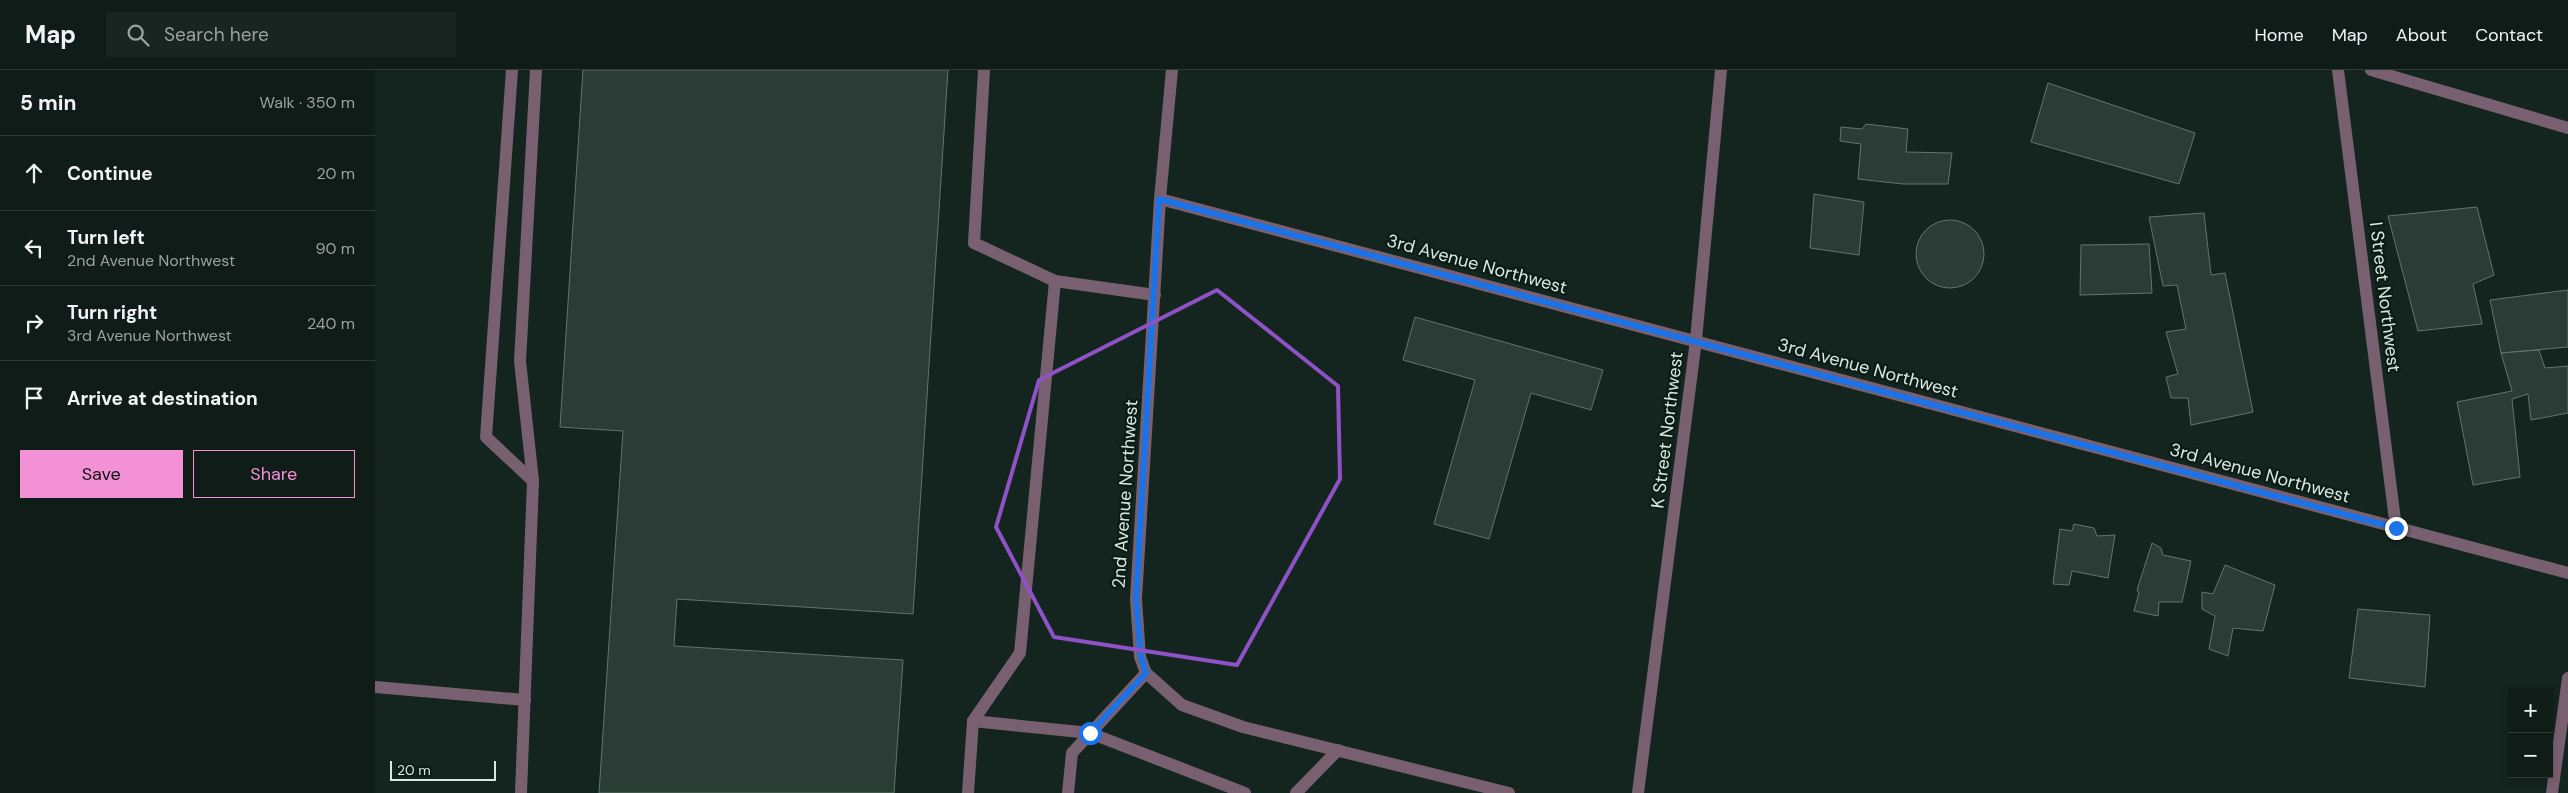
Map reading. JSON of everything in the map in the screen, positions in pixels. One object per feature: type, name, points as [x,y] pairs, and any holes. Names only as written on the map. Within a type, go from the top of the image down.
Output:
[{"type":"street","points":[[512,70],[487,437],[533,481]]},
{"type":"street","points":[[521,793],[533,481],[520,362],[536,70]]},
{"type":"street","points":[[984,70],[973,243],[1055,281],[1155,295]]},
{"type":"street","name":"2nd Avenue Northwest","points":[[1146,673],[1141,657],[1136,599],[1155,295],[1159,199],[1172,70]]},
{"type":"street","name":"K Street Northwest","points":[[1638,793],[1696,340],[1721,70]]},
{"type":"street","name":"I Street Northwest","points":[[2339,70],[2396,528]]},
{"type":"street","points":[[2371,70],[2568,128]]},
{"type":"street","name":"3rd Avenue Northwest","points":[[1159,199],[2568,573]]},
{"type":"street","points":[[968,793],[973,721],[1020,653],[1055,281]]},
{"type":"street","points":[[1068,793],[1072,753],[1146,673],[1183,705],[1243,727],[1509,793]]},
{"type":"street","points":[[2552,793],[2568,678]]},
{"type":"street","points":[[375,686],[525,700]]},
{"type":"street","points":[[973,721],[1090,733],[1245,793]]},
{"type":"street","points":[[1296,793],[1338,750]]},
{"type":"highlighted area","points":[[1217,290],[1338,386],[1340,479],[1237,665],[1054,637],[996,527],[1039,380]]},
{"type":"building","points":[[583,70],[948,70],[913,614],[677,599],[674,646],[903,660],[894,793],[599,793],[623,431],[560,427]]},
{"type":"building","points":[[2048,83],[2195,133],[2179,184],[2031,142]]},
{"type":"building","points":[[1866,124],[1908,129],[1906,152],[1952,153],[1948,184],[1903,184],[1858,179],[1861,144],[1840,141],[1841,127],[1862,129]]},
{"type":"building","points":[[1814,194],[1864,202],[1859,255],[1810,248]]},
{"type":"building","points":[[2477,207],[2494,275],[2473,284],[2482,324],[2418,331],[2388,216]]},
{"type":"building","points":[[2204,213],[2211,275],[2225,273],[2253,412],[2191,425],[2188,398],[2171,398],[2166,377],[2178,374],[2166,332],[2186,329],[2177,285],[2163,286],[2149,217]]},
{"type":"building","points":[[1950,220],[1963,223],[1974,230],[1981,241],[1984,254],[1981,267],[1974,278],[1963,285],[1950,288],[1937,285],[1926,278],[1919,267],[1916,254],[1919,241],[1926,230],[1937,223]]},
{"type":"building","points":[[2149,244],[2152,293],[2080,295],[2081,245]]},
{"type":"building","points":[[2568,290],[2568,347],[2501,353],[2490,300]]},
{"type":"building","points":[[1415,317],[1603,370],[1591,410],[1531,393],[1489,539],[1434,524],[1475,380],[1403,360]]},
{"type":"building","points":[[2539,350],[2545,368],[2568,366],[2568,413],[2531,420],[2528,394],[2512,399],[2520,477],[2473,485],[2457,402],[2512,391],[2501,353]]},
{"type":"building","points":[[2074,524],[2094,528],[2097,536],[2115,535],[2108,578],[2072,571],[2069,585],[2053,584],[2060,529],[2072,531]]},
{"type":"building","points":[[2152,543],[2161,548],[2163,555],[2191,561],[2182,602],[2159,602],[2158,616],[2134,611],[2139,593],[2137,590]]},
{"type":"building","points":[[2225,565],[2275,585],[2263,631],[2233,628],[2228,656],[2209,649],[2215,616],[2202,609],[2202,592],[2213,594]]},
{"type":"building","points":[[2358,609],[2430,615],[2425,687],[2349,678]]},
{"type":"route","points":[[1090,733],[1146,673],[1141,657],[1136,599],[1159,199],[1696,340],[2396,528]]}]
